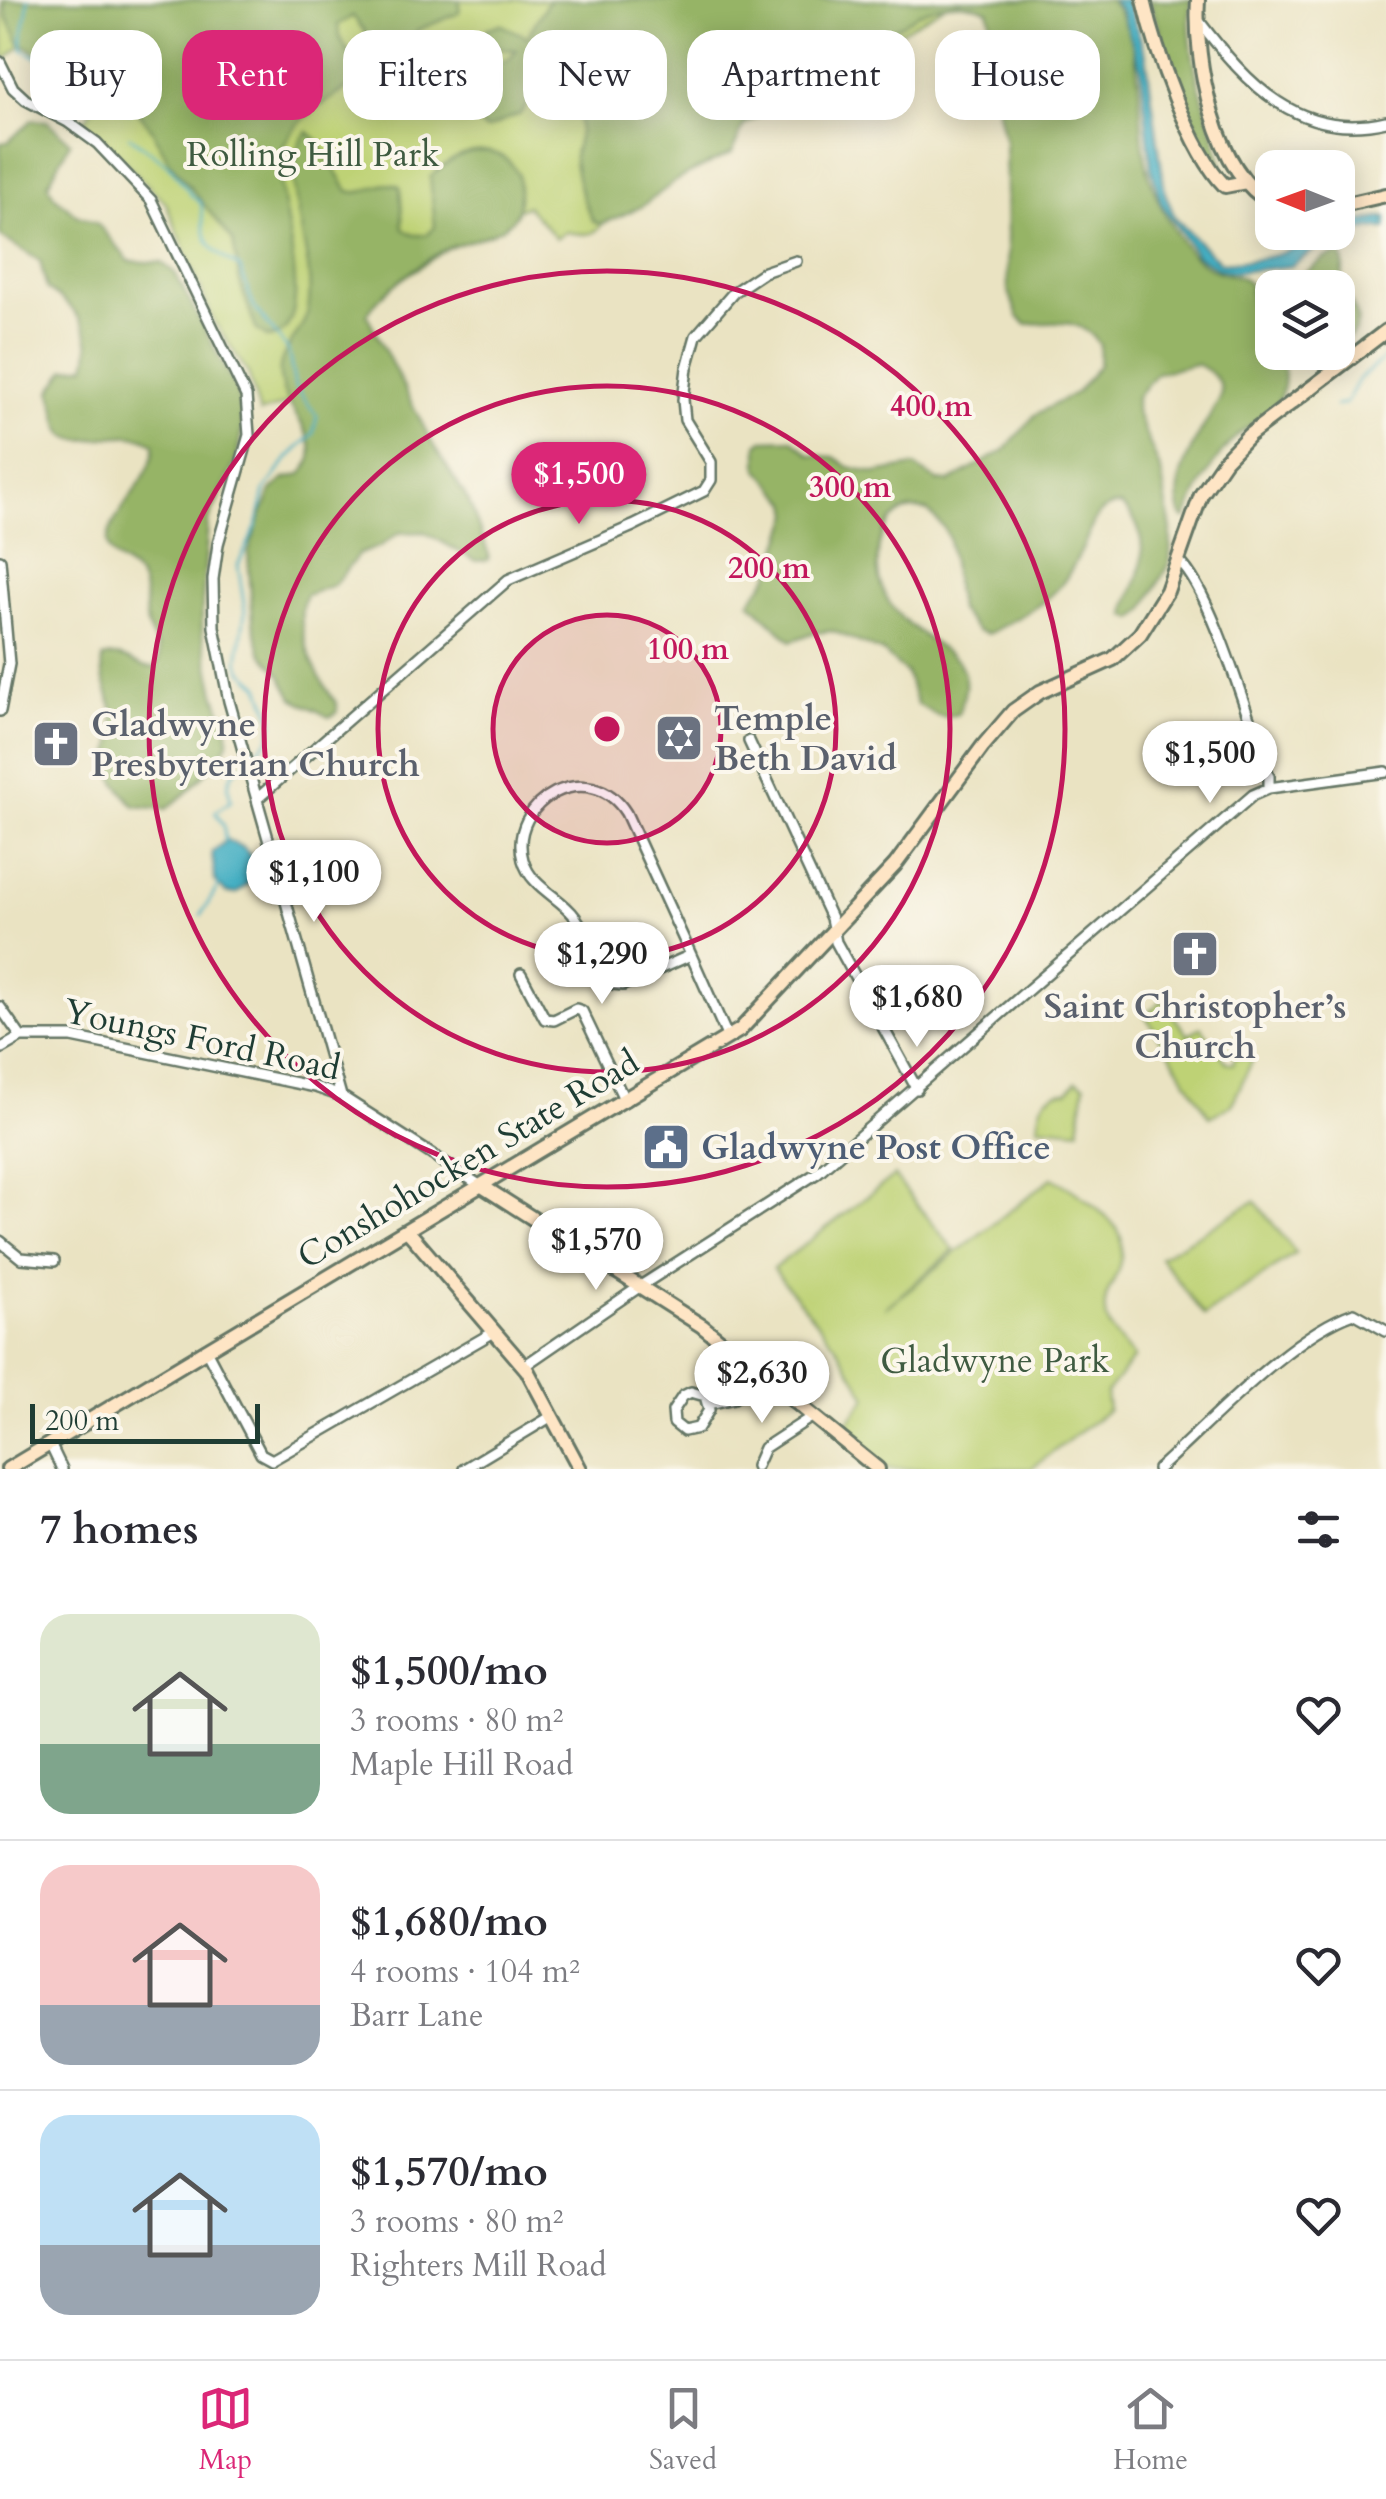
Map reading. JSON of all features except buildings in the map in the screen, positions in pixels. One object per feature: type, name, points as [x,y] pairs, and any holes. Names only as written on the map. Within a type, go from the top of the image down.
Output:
[{"type":"main road","points":[[1144,0],[1173,88],[1208,162],[1225,186],[1246,182]]},
{"type":"main road","points":[[1198,0],[1199,54],[1211,104],[1227,150],[1246,182],[1255,189]]},
{"type":"main road","points":[[1355,202],[1386,195]]},
{"type":"main road","name":"Conshohocken State Road","points":[[8,1469],[728,1038],[760,1011],[895,865],[1013,711],[1040,692],[1113,659],[1134,642],[1162,603],[1201,495],[1225,460],[1249,435],[1386,332]]},
{"type":"main road","name":"Youngs Ford Road","points":[[482,1186],[707,1329],[878,1469]]},
{"type":"main road","points":[[408,1230],[524,1366],[580,1469]]},
{"type":"street","points":[[1197,20],[1237,71],[1288,107],[1312,119],[1342,125],[1386,121]]},
{"type":"street","points":[[0,62],[13,88],[26,100],[97,143],[152,200],[246,396],[249,435],[218,544],[212,599],[220,662],[341,1096]]},
{"type":"street","points":[[258,798],[508,580],[704,491],[711,480],[711,462],[685,420],[683,400],[696,336],[734,292],[764,272],[796,261]]},
{"type":"street","points":[[0,560],[9,664],[0,711]]},
{"type":"street","points":[[1179,561],[1191,573],[1210,614],[1269,776],[1269,788]]},
{"type":"street","points":[[749,742],[831,918],[836,942],[917,1089]]},
{"type":"street","points":[[524,1366],[817,1173],[1244,802],[1269,788],[1386,772]]},
{"type":"street","points":[[690,956],[623,985],[606,980],[575,917],[535,882],[524,864],[522,836],[538,805],[559,790],[584,785],[603,790],[619,802],[728,1038]]},
{"type":"street","points":[[521,974],[545,1019],[554,1020],[576,1009],[582,1011],[625,1101]]},
{"type":"street","points":[[0,1007],[22,1037]]},
{"type":"street","name":"Youngs Ford Road","points":[[0,1049],[22,1037],[47,1035],[90,1040],[301,1084],[341,1096],[482,1186]]},
{"type":"street","points":[[0,1241],[21,1258],[54,1260]]},
{"type":"street","points":[[1158,1469],[1235,1397],[1329,1322],[1354,1313],[1386,1331]]},
{"type":"street","points":[[206,1350],[261,1454],[272,1460],[494,1332]]},
{"type":"street","points":[[709,1404],[734,1398],[761,1374]]},
{"type":"street","points":[[700,1392],[709,1404],[708,1416],[695,1430],[684,1431],[674,1423],[674,1407],[685,1394],[700,1392]]},
{"type":"street","points":[[464,1469],[552,1416]]},
{"type":"street","points":[[756,1466],[764,1448],[813,1416]]},
{"type":"street","points":[[50,1444],[62,1469]]},
{"type":"green space","name":"Rolling Hill Park","points":[[2,0],[954,0],[904,30],[687,30],[687,120],[753,120],[592,216],[594,222],[602,224],[595,231],[566,232],[556,238],[527,206],[518,209],[517,203],[352,312],[386,371],[260,413],[248,373],[214,322],[166,203],[84,122],[162,120],[162,30],[30,30],[30,37],[4,61]]},
{"type":"green space","points":[[4,0],[460,0],[459,13],[418,30],[363,30],[353,16],[338,25],[343,43],[343,91],[323,105],[323,30],[182,30],[182,120],[303,120],[286,140],[280,172],[295,286],[293,311],[285,329],[268,338],[256,329],[240,283],[233,241],[169,161],[145,120],[162,120],[162,30],[30,30],[30,49],[19,42]]},
{"type":"green space","points":[[549,0],[1110,0],[1130,35],[1138,75],[1145,156],[1163,211],[1194,256],[1250,285],[1255,316],[1255,370],[1284,370],[1279,400],[1223,451],[1186,518],[1182,517],[1179,501],[1182,470],[1220,398],[1218,382],[1196,364],[1156,373],[1136,398],[1136,411],[1161,471],[1171,530],[1170,561],[1144,610],[1134,619],[1127,616],[1142,548],[1134,519],[1120,505],[1110,506],[1097,517],[1064,582],[1054,593],[988,634],[977,631],[958,609],[949,539],[944,528],[928,511],[911,509],[901,513],[888,525],[880,542],[881,586],[897,612],[962,668],[965,687],[961,707],[958,714],[945,717],[917,704],[906,673],[883,652],[833,631],[791,641],[750,602],[770,574],[791,514],[789,503],[758,468],[758,444],[763,440],[792,439],[811,455],[834,457],[849,467],[876,473],[914,466],[938,481],[949,482],[1006,449],[1035,415],[1077,392],[1099,365],[1100,345],[1084,329],[1067,323],[1026,324],[1018,317],[1008,290],[1005,142],[1000,120],[1100,120],[1100,30],[992,30],[988,10],[952,4],[916,15],[892,30],[687,30],[687,120],[750,120],[744,124],[732,153],[680,178],[641,207],[602,224],[594,222],[590,215],[577,177],[574,157],[578,120],[667,120],[667,30],[531,30]]},
{"type":"green space","points":[[1149,0],[1191,0],[1192,51],[1222,164],[1219,167],[1215,167],[1180,91]]},
{"type":"green space","points":[[500,24],[523,35],[523,110],[486,129],[475,120],[503,120],[503,62],[516,50],[503,49],[503,30],[486,30]]},
{"type":"green space","points":[[32,120],[47,121],[70,142],[48,184],[54,196],[78,216],[97,223],[129,261],[162,263],[175,273],[238,393],[242,428],[237,458],[208,522],[202,608],[202,634],[228,742],[221,757],[166,809],[135,806],[114,779],[110,760],[113,712],[102,666],[103,658],[112,656],[148,667],[155,667],[159,660],[147,625],[140,579],[113,556],[108,546],[113,524],[148,470],[154,444],[131,436],[78,440],[68,437],[60,427],[51,391],[66,369],[86,366],[86,331],[66,303],[47,289],[40,261],[0,236],[0,143],[8,142]]},
{"type":"green space","points":[[308,132],[348,191],[362,192],[387,184],[400,187],[403,229],[414,235],[426,235],[435,227],[430,177],[463,155],[487,151],[498,154],[518,173],[519,191],[517,210],[506,225],[433,257],[393,287],[367,315],[432,443],[469,502],[489,555],[488,560],[476,561],[424,532],[399,533],[379,547],[359,554],[334,585],[306,595],[302,623],[308,652],[337,704],[337,713],[329,717],[293,698],[280,674],[261,652],[253,622],[248,554],[271,491],[284,479],[300,475],[312,453],[280,376],[282,358],[305,319],[309,303],[309,274],[294,179],[299,144]]},
{"type":"green space","points":[[1341,253],[1342,270],[1309,270],[1325,258]]},
{"type":"green space","points":[[1162,1001],[1188,1035],[1201,1027],[1226,1062],[1233,1064],[1235,1056],[1253,1059],[1232,1104],[1210,1117],[1145,1015]]},
{"type":"green space","points":[[1076,1081],[1085,1085],[1079,1130],[1038,1126],[1048,1097],[1068,1091]]},
{"type":"green space","name":"Gladwyne Park","points":[[894,1176],[954,1250],[885,1308],[1052,1178],[1092,1204],[1118,1230],[1121,1258],[1107,1295],[1105,1313],[1113,1331],[1134,1358],[1106,1393],[1108,1410],[1031,1469],[886,1469],[842,1431],[867,1397],[836,1346],[773,1269]]},
{"type":"green space","points":[[1255,1201],[1296,1253],[1204,1316],[1160,1257]]},
{"type":"water","points":[[1113,0],[1127,0],[1146,55],[1165,193],[1175,218],[1220,263],[1253,260],[1290,250],[1315,250],[1291,266],[1235,272],[1218,269],[1196,255],[1161,203],[1151,167],[1141,69],[1122,13]]},
{"type":"water","points":[[1386,217],[1386,229],[1355,233],[1355,222]]},
{"type":"water","points":[[227,840],[244,848],[253,859],[248,884],[236,894],[226,893],[215,881],[212,852]]},
{"type":"waterway","points":[[28,0],[22,38],[23,50],[30,54]]},
{"type":"waterway","points":[[129,136],[170,166],[201,203],[209,243],[240,268],[254,307],[288,350],[295,387],[317,416],[313,434],[289,457],[265,490],[257,525],[238,565],[245,612],[238,661],[260,686],[273,721],[269,739],[248,759]]},
{"type":"waterway","points":[[1336,406],[1346,403],[1359,379],[1386,357]]},
{"type":"waterway","points":[[225,841],[224,826],[215,812],[231,801],[229,781],[242,765]]},
{"type":"waterway","points":[[201,915],[220,883]]},
{"type":"place","name":"Temple Beth David","points":[[679,738]]},
{"type":"place","name":"Gladwyne Presbyterian Church","points":[[56,744]]},
{"type":"place","name":"Saint Christopher’s Church","points":[[1195,954]]},
{"type":"place","name":"Gladwyne Post Office","points":[[666,1147]]}]
